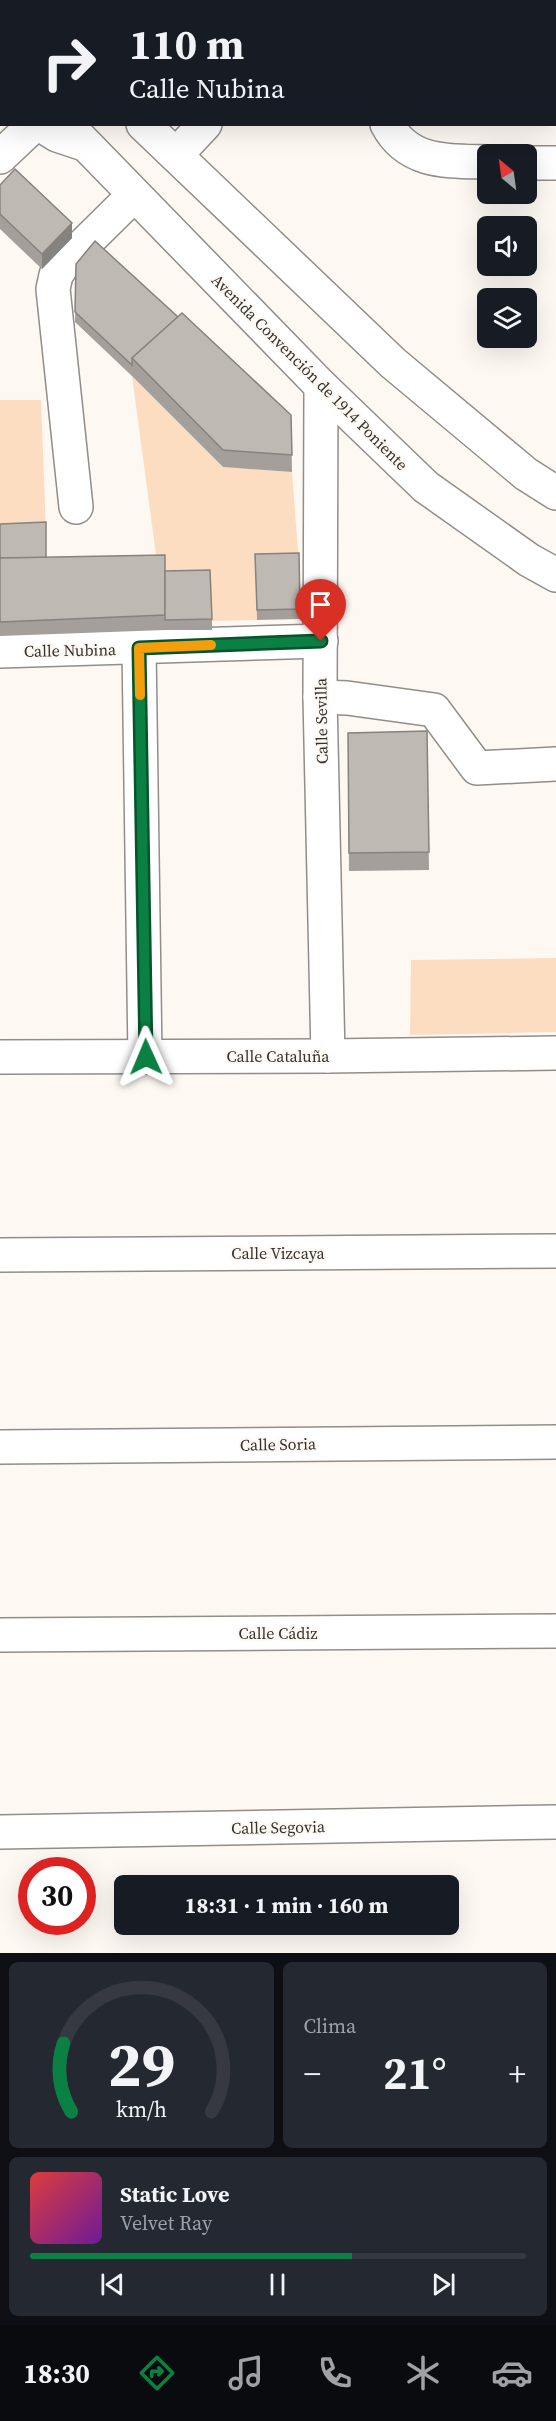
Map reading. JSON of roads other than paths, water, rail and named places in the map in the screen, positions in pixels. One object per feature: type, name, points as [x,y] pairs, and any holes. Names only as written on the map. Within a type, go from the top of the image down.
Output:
[{"type":"street","points":[[0,157],[35,126]]},
{"type":"street","name":"Avenida Convención de 1914 Poniente","points":[[41,126],[57,135],[75,134],[321,386],[426,487],[529,560],[556,575]]},
{"type":"street","points":[[145,126],[393,363],[526,474],[556,493]]},
{"type":"street","points":[[176,155],[203,126]]},
{"type":"street","points":[[394,134],[415,153],[443,161],[477,162]]},
{"type":"street","points":[[537,163],[556,164]]},
{"type":"street","points":[[76,507],[53,289],[56,275],[79,247],[134,195]]},
{"type":"street","name":"Calle Sevilla","points":[[321,386],[320,697],[328,1056]]},
{"type":"street","name":"Calle Nubina","points":[[0,651],[321,641]]},
{"type":"street","points":[[139,648],[146,1057]]},
{"type":"street","points":[[320,697],[347,698],[435,710],[477,768],[556,764]]},
{"type":"street","name":"Calle Cataluña","points":[[0,1057],[556,1053]]},
{"type":"street","name":"Calle Vizcaya","points":[[0,1255],[556,1251]]},
{"type":"street","name":"Calle Soria","points":[[0,1447],[556,1442]]},
{"type":"street","name":"Calle Cádiz","points":[[0,1635],[556,1631]]},
{"type":"street","name":"Calle Segovia","points":[[0,1832],[556,1822]]}]
